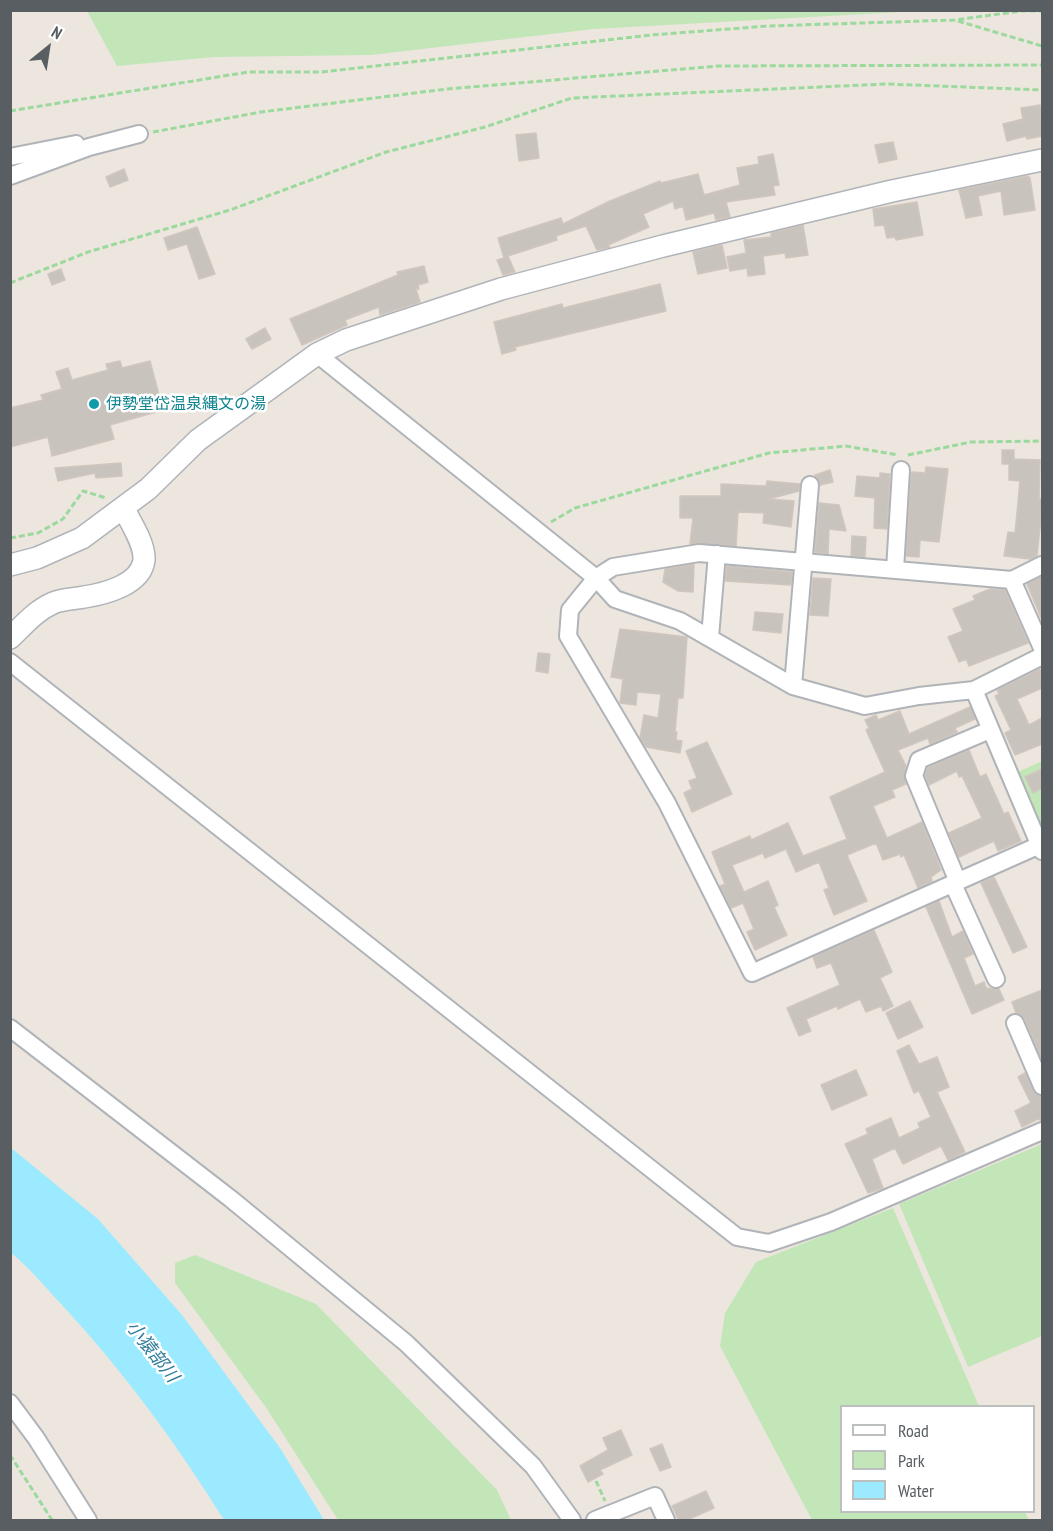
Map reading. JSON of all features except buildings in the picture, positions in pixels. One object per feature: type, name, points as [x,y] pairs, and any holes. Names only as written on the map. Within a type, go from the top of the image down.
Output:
[{"type":"street","points":[[10,157],[140,134]]},
{"type":"street","points":[[10,176],[89,147],[140,134]]},
{"type":"street","points":[[10,566],[37,558],[82,538],[124,509],[198,440],[317,354],[346,340],[501,289],[640,252],[892,190],[1042,160]]},
{"type":"street","points":[[317,354],[596,578],[615,599],[680,621],[793,686],[865,706],[919,696],[974,690],[1042,656]]},
{"type":"street","points":[[895,570],[901,470]]},
{"type":"street","points":[[793,686],[806,561],[810,485]]},
{"type":"street","points":[[10,638],[37,612],[55,602],[108,591],[136,577],[144,560],[138,536],[124,509]]},
{"type":"street","points":[[710,637],[717,554]]},
{"type":"street","points":[[974,690],[1042,847],[752,973],[667,803],[568,636],[570,610],[596,578],[613,567],[672,556],[717,554],[1012,580],[1042,565]]},
{"type":"street","points":[[1012,580],[1042,648]]},
{"type":"street","points":[[10,662],[737,1237],[769,1243],[831,1222],[1042,1131]]},
{"type":"street","points":[[990,730],[919,760],[915,766],[914,776],[955,883],[996,979]]},
{"type":"street","points":[[1015,1023],[1042,1086]]},
{"type":"street","points":[[10,1028],[231,1199],[406,1343],[533,1466],[572,1521]]},
{"type":"street","points":[[10,1403],[36,1438],[88,1521]]},
{"type":"street","points":[[603,1517],[655,1496],[666,1521]]},
{"type":"path","points":[[10,111],[248,72],[322,72],[651,35],[768,26],[955,20],[1021,10],[1042,12]]},
{"type":"path","points":[[955,20],[1042,46]]},
{"type":"path","points":[[140,134],[261,112],[447,89],[717,66],[1042,65]]},
{"type":"path","points":[[10,283],[88,252],[230,210],[386,152],[485,127],[572,98],[887,84],[1042,90]]},
{"type":"path","points":[[541,534],[550,523],[574,508],[768,453],[846,446],[906,456],[971,442],[1042,441]]},
{"type":"path","points":[[10,538],[38,533],[63,519],[83,491],[102,496],[124,509]]},
{"type":"path","points":[[10,1455],[52,1521]]},
{"type":"path","points":[[596,1480],[603,1517]]},
{"type":"green space","points":[[87,11],[920,11],[594,29],[371,55],[214,57],[117,66]]},
{"type":"green space","points":[[1042,761],[1042,828],[1018,772]]},
{"type":"green space","points":[[1042,1144],[1042,1336],[968,1367],[899,1204]]},
{"type":"green space","points":[[893,1208],[979,1405],[840,1405],[840,1513],[1026,1513],[1029,1520],[812,1520],[720,1346],[725,1313],[756,1262]]},
{"type":"green space","points":[[195,1255],[316,1304],[497,1490],[511,1520],[338,1520],[267,1409],[175,1283],[175,1263]]},
{"type":"water","name":"小猿部川","points":[[10,1147],[98,1219],[182,1315],[280,1448],[324,1520],[224,1520],[168,1436],[128,1382],[85,1330],[31,1271],[11,1253]]},
{"type":"place","name":"伊勢堂岱温泉縄文の湯","points":[[94,404]]}]
